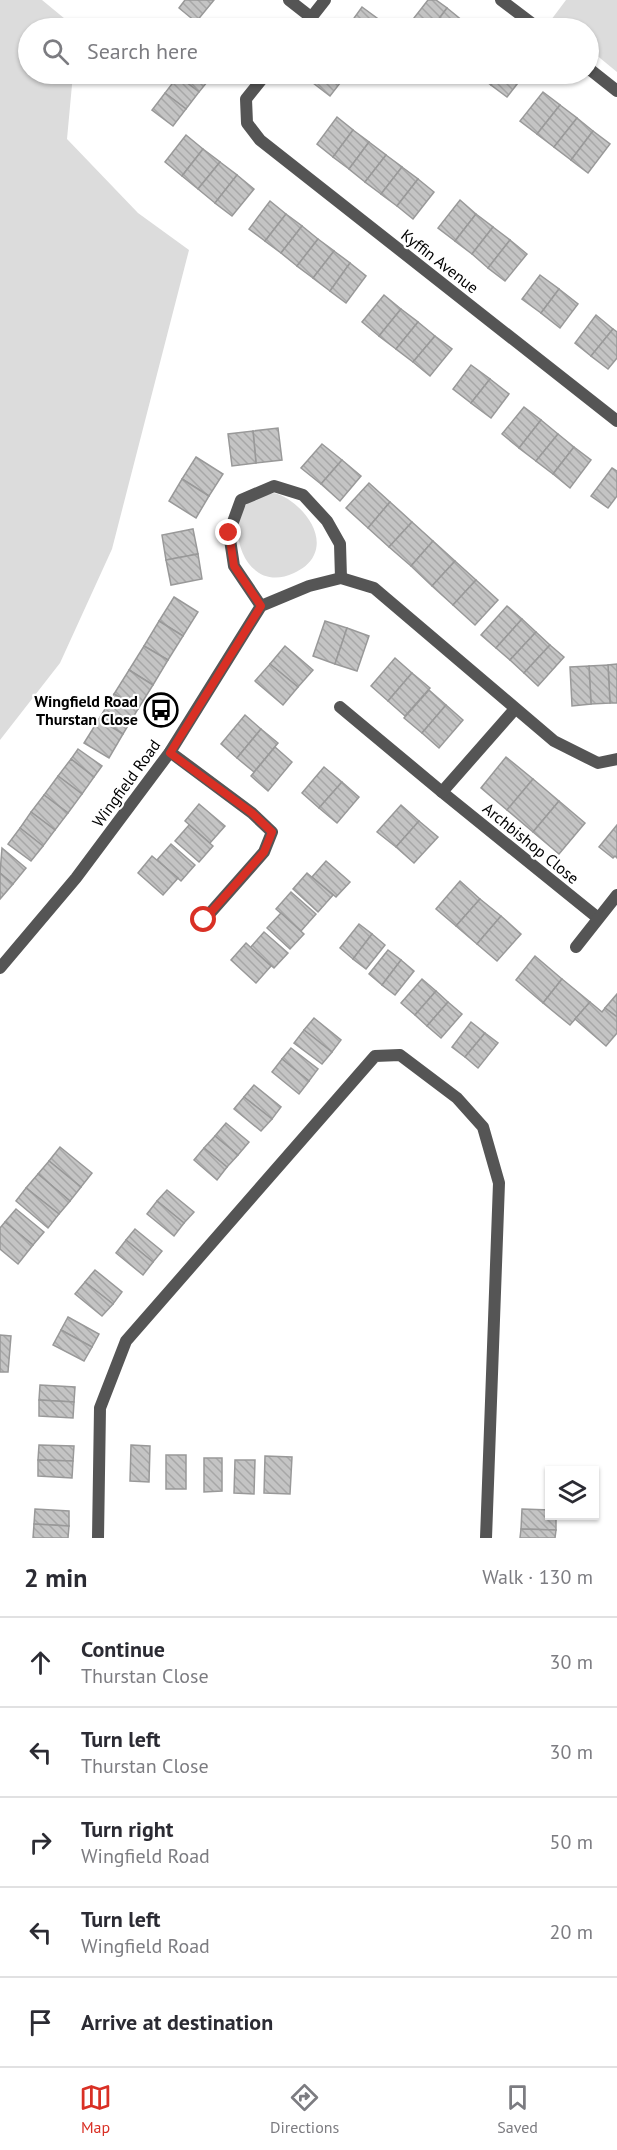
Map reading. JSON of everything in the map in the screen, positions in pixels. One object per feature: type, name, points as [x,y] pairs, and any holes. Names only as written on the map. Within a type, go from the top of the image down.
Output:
[{"type":"street","points":[[289,0],[312,18],[325,0]]},
{"type":"street","points":[[501,0],[525,18]]},
{"type":"street","points":[[599,77],[617,91]]},
{"type":"street","name":"Kyffin Avenue","points":[[258,84],[246,99],[248,123],[260,140],[617,421]]},
{"type":"street","points":[[341,578],[340,544],[327,521],[303,495],[274,486],[241,500],[229,533],[234,566],[261,606],[309,586],[341,578],[374,588],[554,741],[598,763],[617,759]]},
{"type":"street","name":"Wingfield Road","points":[[0,968],[76,878],[170,753],[261,606]]},
{"type":"street","name":"Archbishop Close","points":[[340,707],[598,918]]},
{"type":"street","points":[[442,792],[515,709]]},
{"type":"street","points":[[170,753],[252,813],[272,832],[264,852],[204,920]]},
{"type":"street","points":[[576,947],[617,895]]},
{"type":"street","points":[[98,1538],[100,1408],[126,1341],[375,1056],[400,1055],[457,1098],[483,1127],[499,1184],[486,1538]]},
{"type":"shaded area","points":[[0,0],[42,0],[64,18],[18,18],[18,84],[72,84],[67,139],[138,213],[189,250],[112,549],[60,663],[0,740]]},
{"type":"shaded area","points":[[566,0],[617,0],[617,72],[599,57],[599,18],[552,18]]},
{"type":"shaded area","points":[[274,493],[291,501],[307,516],[316,535],[317,545],[314,555],[306,566],[294,573],[277,578],[262,575],[251,566],[238,538],[238,523],[243,510],[252,500]]},
{"type":"building","points":[[185,0],[214,0],[199,18],[191,18],[179,8]]},
{"type":"building","points":[[428,0],[436,0],[447,8],[440,18],[414,18]]},
{"type":"building","points":[[362,7],[377,18],[354,18]]},
{"type":"building","points":[[447,8],[459,18],[440,18]]},
{"type":"building","points":[[172,84],[188,84],[199,92],[186,109],[165,93]]},
{"type":"building","points":[[188,84],[206,84],[199,92]]},
{"type":"building","points":[[314,84],[339,84],[330,96]]},
{"type":"building","points":[[492,84],[517,84],[507,97]]},
{"type":"building","points":[[543,92],[560,105],[537,134],[520,121]]},
{"type":"building","points":[[165,93],[186,109],[173,126],[152,110]]},
{"type":"building","points":[[560,105],[577,118],[554,147],[537,134]]},
{"type":"building","points":[[337,117],[353,130],[333,157],[317,144]]},
{"type":"building","points":[[577,118],[593,131],[571,160],[554,147]]},
{"type":"building","points":[[353,130],[369,142],[349,169],[333,157]]},
{"type":"building","points":[[593,131],[610,144],[588,173],[571,160]]},
{"type":"building","points":[[186,135],[203,149],[182,176],[165,162]]},
{"type":"building","points":[[369,142],[386,155],[365,182],[349,169]]},
{"type":"building","points":[[203,149],[220,162],[198,189],[182,176]]},
{"type":"building","points":[[386,155],[402,167],[381,194],[365,182]]},
{"type":"building","points":[[220,162],[237,175],[215,203],[198,189]]},
{"type":"building","points":[[402,167],[418,179],[397,206],[381,194]]},
{"type":"building","points":[[237,175],[254,189],[232,216],[215,203]]},
{"type":"building","points":[[418,179],[434,192],[413,219],[397,206]]},
{"type":"building","points":[[460,200],[476,214],[455,241],[438,228]]},
{"type":"building","points":[[270,201],[286,214],[265,241],[249,229]]},
{"type":"building","points":[[286,214],[302,226],[281,253],[265,241]]},
{"type":"building","points":[[476,214],[493,227],[472,254],[455,241]]},
{"type":"building","points":[[302,226],[318,239],[297,266],[281,253]]},
{"type":"building","points":[[493,227],[510,240],[488,268],[472,254]]},
{"type":"building","points":[[318,239],[334,251],[313,278],[297,266]]},
{"type":"building","points":[[510,240],[527,254],[505,281],[488,268]]},
{"type":"building","points":[[334,251],[350,263],[330,291],[313,278]]},
{"type":"building","points":[[350,263],[366,276],[346,303],[330,291]]},
{"type":"building","points":[[540,275],[559,289],[541,313],[522,299]]},
{"type":"building","points":[[559,289],[578,304],[560,328],[541,313]]},
{"type":"building","points":[[384,295],[401,309],[379,336],[362,322]]},
{"type":"building","points":[[401,309],[418,322],[396,349],[379,336]]},
{"type":"building","points":[[596,315],[613,329],[591,356],[575,343]]},
{"type":"building","points":[[418,322],[435,336],[413,362],[396,349]]},
{"type":"building","points":[[613,329],[617,332],[617,358],[608,369],[591,356]]},
{"type":"building","points":[[435,336],[452,349],[430,376],[413,362]]},
{"type":"building","points":[[471,365],[490,379],[471,403],[453,389]]},
{"type":"building","points":[[490,379],[509,394],[491,418],[471,403]]},
{"type":"building","points":[[524,407],[541,420],[519,448],[502,434]]},
{"type":"building","points":[[541,420],[558,434],[536,461],[519,448]]},
{"type":"building","points":[[278,428],[282,460],[256,463],[253,431]]},
{"type":"building","points":[[253,431],[256,463],[232,466],[228,434]]},
{"type":"building","points":[[558,434],[574,447],[553,474],[536,461]]},
{"type":"building","points":[[322,444],[342,460],[321,484],[301,468]]},
{"type":"building","points":[[574,447],[591,460],[570,488],[553,474]]},
{"type":"building","points":[[196,457],[223,474],[209,496],[182,479]]},
{"type":"building","points":[[342,460],[361,476],[340,501],[321,484]]},
{"type":"building","points":[[612,468],[617,471],[617,496],[608,508],[591,496]]},
{"type":"building","points":[[182,479],[209,496],[196,518],[169,501]]},
{"type":"building","points":[[369,483],[390,502],[368,528],[346,508]]},
{"type":"building","points":[[390,502],[412,522],[389,547],[368,528]]},
{"type":"building","points":[[412,522],[433,541],[411,566],[389,547]]},
{"type":"building","points":[[193,529],[198,554],[166,560],[162,535]]},
{"type":"building","points":[[433,541],[455,561],[432,586],[411,566]]},
{"type":"building","points":[[198,554],[202,579],[171,585],[166,560]]},
{"type":"building","points":[[455,561],[476,580],[453,605],[432,586]]},
{"type":"building","points":[[476,580],[498,600],[475,625],[453,605]]},
{"type":"building","points":[[174,597],[198,612],[183,636],[159,621]]},
{"type":"building","points":[[507,606],[522,619],[496,648],[481,635]]},
{"type":"building","points":[[522,619],[536,632],[510,660],[496,648]]},
{"type":"building","points":[[159,621],[183,636],[168,660],[144,646]]},
{"type":"building","points":[[325,621],[347,628],[335,664],[313,656]]},
{"type":"building","points":[[347,628],[369,636],[357,671],[335,664]]},
{"type":"building","points":[[536,632],[550,645],[524,673],[510,660]]},
{"type":"building","points":[[550,645],[564,657],[538,686],[524,673]]},
{"type":"building","points":[[144,646],[168,660],[153,685],[129,670]]},
{"type":"building","points":[[285,646],[313,670],[298,687],[270,664]]},
{"type":"building","points":[[395,658],[412,673],[388,701],[371,686]]},
{"type":"building","points":[[270,664],[298,687],[283,705],[255,681]]},
{"type":"building","points":[[617,664],[617,703],[610,703],[608,665]]},
{"type":"building","points":[[608,665],[610,703],[591,704],[589,666]]},
{"type":"building","points":[[589,666],[591,704],[572,706],[570,667]]},
{"type":"building","points":[[129,670],[153,685],[138,709],[114,694]]},
{"type":"building","points":[[412,673],[430,688],[405,716],[388,701]]},
{"type":"building","points":[[429,690],[446,705],[422,733],[404,718]]},
{"type":"building","points":[[114,694],[138,709],[123,734],[99,719]]},
{"type":"building","points":[[446,705],[463,720],[439,748],[422,733]]},
{"type":"building","points":[[245,715],[261,729],[237,758],[221,744]]},
{"type":"building","points":[[99,719],[123,734],[109,758],[84,743]]},
{"type":"building","points":[[261,729],[278,743],[254,772],[237,758]]},
{"type":"building","points":[[275,747],[292,762],[268,791],[251,776]]},
{"type":"building","points":[[78,749],[102,766],[94,777],[71,759]]},
{"type":"building","points":[[506,757],[533,779],[507,810],[481,788]]},
{"type":"building","points":[[71,759],[94,777],[82,794],[58,776]]},
{"type":"building","points":[[324,767],[342,782],[319,808],[302,793]]},
{"type":"building","points":[[58,776],[82,794],[68,813],[44,795]]},
{"type":"building","points":[[533,779],[559,801],[533,832],[507,810]]},
{"type":"building","points":[[342,782],[359,797],[337,823],[319,808]]},
{"type":"building","points":[[44,795],[68,813],[55,830],[31,812]]},
{"type":"building","points":[[559,801],[585,823],[559,854],[533,832]]},
{"type":"building","points":[[199,804],[225,826],[210,843],[185,821]]},
{"type":"building","points":[[401,805],[419,821],[396,847],[377,832]]},
{"type":"building","points":[[31,812],[55,830],[43,846],[20,828]]},
{"type":"building","points":[[419,821],[438,837],[414,863],[396,847]]},
{"type":"building","points":[[189,825],[213,846],[199,862],[175,841]]},
{"type":"building","points":[[617,825],[617,858],[615,856],[613,858],[599,847]]},
{"type":"building","points":[[20,828],[43,846],[31,861],[8,844]]},
{"type":"building","points":[[171,844],[195,865],[181,881],[157,860]]},
{"type":"building","points":[[2,848],[26,868],[13,884],[0,873]]},
{"type":"building","points":[[152,856],[178,878],[163,895],[138,873]]},
{"type":"building","points":[[326,861],[350,882],[336,897],[312,877]]},
{"type":"building","points":[[0,873],[13,884],[0,899]]},
{"type":"building","points":[[307,873],[333,895],[318,912],[293,889]]},
{"type":"building","points":[[460,881],[480,899],[456,926],[436,909]]},
{"type":"building","points":[[291,892],[316,914],[301,931],[276,909]]},
{"type":"building","points":[[480,899],[501,916],[477,944],[456,926]]},
{"type":"building","points":[[281,913],[304,934],[290,949],[267,928]]},
{"type":"building","points":[[501,916],[521,934],[497,961],[477,944]]},
{"type":"building","points":[[359,924],[372,934],[353,959],[340,948]]},
{"type":"building","points":[[264,932],[288,953],[274,968],[250,948]]},
{"type":"building","points":[[372,934],[385,945],[366,969],[353,959]]},
{"type":"building","points":[[246,943],[271,966],[256,983],[231,960]]},
{"type":"building","points":[[388,950],[401,960],[382,985],[369,974]]},
{"type":"building","points":[[535,956],[562,979],[543,1003],[516,980]]},
{"type":"building","points":[[401,960],[414,971],[395,995],[382,985]]},
{"type":"building","points":[[422,979],[436,991],[415,1015],[401,1003]]},
{"type":"building","points":[[562,979],[590,1002],[570,1025],[543,1003]]},
{"type":"building","points":[[436,991],[448,1002],[427,1026],[415,1015]]},
{"type":"building","points":[[617,994],[617,1017],[605,1008]]},
{"type":"building","points":[[448,1002],[462,1014],[441,1038],[427,1026]]},
{"type":"building","points":[[590,1002],[602,1012],[605,1008],[617,1017],[617,1033],[606,1046],[575,1019]]},
{"type":"building","points":[[314,1018],[341,1040],[332,1052],[304,1030]]},
{"type":"building","points":[[471,1022],[485,1033],[465,1057],[452,1047]]},
{"type":"building","points":[[304,1030],[332,1052],[322,1064],[294,1043]]},
{"type":"building","points":[[485,1033],[498,1043],[478,1068],[465,1057]]},
{"type":"building","points":[[291,1048],[318,1069],[309,1081],[282,1059]]},
{"type":"building","points":[[282,1059],[309,1081],[299,1094],[272,1072]]},
{"type":"building","points":[[254,1085],[281,1107],[272,1119],[244,1097]]},
{"type":"building","points":[[244,1097],[272,1119],[261,1131],[234,1109]]},
{"type":"building","points":[[226,1123],[249,1142],[238,1155],[215,1136]]},
{"type":"building","points":[[215,1136],[238,1155],[227,1167],[204,1148]]},
{"type":"building","points":[[60,1147],[92,1173],[81,1187],[49,1161]]},
{"type":"building","points":[[204,1148],[227,1167],[217,1180],[194,1160]]},
{"type":"building","points":[[49,1161],[81,1187],[70,1201],[38,1174]]},
{"type":"building","points":[[38,1174],[70,1201],[59,1214],[26,1188]]},
{"type":"building","points":[[26,1188],[59,1214],[48,1228],[16,1201]]},
{"type":"building","points":[[167,1190],[194,1212],[184,1223],[157,1201]]},
{"type":"building","points":[[157,1201],[184,1223],[174,1236],[147,1214]]},
{"type":"building","points":[[16,1209],[44,1232],[33,1245],[5,1222]]},
{"type":"building","points":[[5,1222],[33,1245],[18,1264],[0,1249],[0,1228]]},
{"type":"building","points":[[135,1229],[162,1251],[153,1262],[126,1240]]},
{"type":"building","points":[[126,1240],[153,1262],[143,1275],[116,1253]]},
{"type":"building","points":[[95,1270],[122,1292],[113,1304],[85,1282]]},
{"type":"building","points":[[85,1282],[113,1304],[102,1316],[75,1294]]},
{"type":"building","points":[[68,1317],[99,1334],[92,1347],[61,1330]]},
{"type":"building","points":[[61,1330],[92,1347],[84,1361],[53,1345]]},
{"type":"building","points":[[0,1335],[11,1336],[8,1372],[0,1372]]},
{"type":"building","points":[[40,1385],[75,1387],[74,1402],[39,1400]]},
{"type":"building","points":[[39,1400],[74,1402],[73,1418],[39,1416]]},
{"type":"building","points":[[39,1445],[74,1446],[73,1461],[38,1460]]},
{"type":"building","points":[[131,1445],[150,1446],[149,1482],[130,1481]]},
{"type":"building","points":[[166,1455],[186,1455],[186,1489],[166,1489]]},
{"type":"building","points":[[265,1456],[292,1457],[290,1494],[264,1493]]},
{"type":"building","points":[[204,1458],[222,1458],[222,1491],[204,1492]]},
{"type":"building","points":[[38,1460],[73,1461],[72,1478],[38,1476]]},
{"type":"building","points":[[235,1460],[255,1460],[254,1494],[234,1493]]},
{"type":"building","points":[[35,1509],[69,1511],[69,1526],[34,1524]]},
{"type":"building","points":[[522,1509],[545,1510],[545,1520],[556,1520],[556,1530],[521,1529]]},
{"type":"building","points":[[34,1524],[69,1526],[68,1538],[33,1538]]},
{"type":"building","points":[[521,1529],[556,1530],[555,1538],[520,1538]]},
{"type":"place","name":"Wingfield Road Thurstan Close","points":[[161,710]]},
{"type":"route","points":[[204,920],[264,852],[272,832],[252,813],[170,753],[261,606],[234,566],[229,533]]}]
